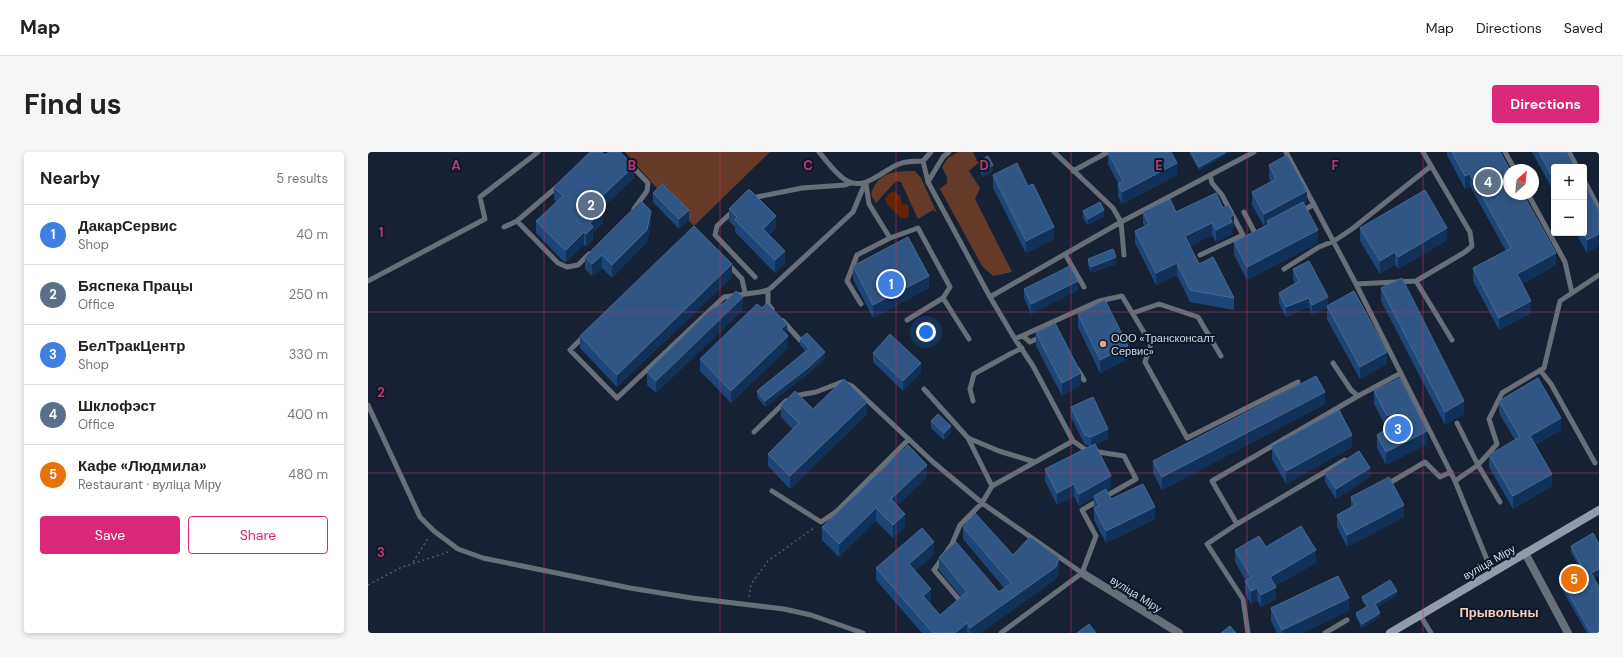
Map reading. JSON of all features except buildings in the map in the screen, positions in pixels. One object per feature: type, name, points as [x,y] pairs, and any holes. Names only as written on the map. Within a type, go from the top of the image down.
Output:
[{"type":"street","name":"вуліца Міру","points":[[1390,633],[1599,510]]},
{"type":"street","points":[[1525,553],[1568,633]]},
{"type":"street","name":"вуліца Міру","points":[[1082,573],[1178,633]]},
{"type":"lane","points":[[368,281],[485,219],[480,196],[538,152]]},
{"type":"lane","points":[[818,152],[843,179],[852,183]]},
{"type":"lane","points":[[923,161],[931,152]]},
{"type":"lane","points":[[928,182],[944,157],[949,152]]},
{"type":"lane","points":[[1054,152],[1113,208],[1121,222],[1124,255]]},
{"type":"lane","points":[[1073,171],[1108,152]]},
{"type":"lane","points":[[990,297],[1121,222],[1254,152]]},
{"type":"lane","points":[[1286,152],[1334,241],[1455,481],[1492,572]]},
{"type":"lane","points":[[1356,284],[1416,282],[1466,252],[1472,246],[1470,232],[1423,152]]},
{"type":"lane","points":[[1506,152],[1512,164]]},
{"type":"lane","points":[[1569,152],[1575,164]]},
{"type":"lane","points":[[624,157],[648,183],[646,191],[634,211],[628,216]]},
{"type":"lane","points":[[746,199],[802,188],[865,183],[899,164],[915,160],[923,161]]},
{"type":"lane","points":[[923,161],[928,182],[990,297],[1015,340],[1022,348],[1033,366],[1073,441],[1086,450],[1124,456],[1136,479],[1082,510],[1096,536],[1082,573],[1001,633]]},
{"type":"lane","points":[[1284,269],[1319,247],[1334,241],[1352,229],[1431,166]]},
{"type":"lane","points":[[1200,255],[1243,234],[1222,195],[1212,183],[1210,175]]},
{"type":"lane","points":[[504,226],[517,221],[564,182]]},
{"type":"lane","points":[[865,183],[869,204],[890,238]]},
{"type":"lane","points":[[586,333],[570,350],[617,398],[724,297],[768,290],[853,212],[865,183]]},
{"type":"lane","points":[[1587,186],[1599,209]]},
{"type":"lane","points":[[1531,200],[1565,262],[1572,292]]},
{"type":"lane","points":[[740,204],[717,226],[715,235],[755,277]]},
{"type":"lane","points":[[1296,215],[1314,204]]},
{"type":"lane","points":[[1244,212],[1256,235],[1263,232]]},
{"type":"lane","points":[[517,221],[558,263],[567,267],[578,265],[594,249]]},
{"type":"lane","points":[[861,304],[847,281],[857,255],[890,238],[918,228],[950,287],[943,298],[908,320]]},
{"type":"lane","points":[[1065,254],[1084,287]]},
{"type":"lane","points":[[726,262],[742,279],[745,293]]},
{"type":"lane","points":[[1455,481],[1478,465],[1497,444],[1489,420],[1502,393],[1544,368],[1560,301],[1599,275]]},
{"type":"lane","points":[[1416,282],[1452,340]]},
{"type":"lane","points":[[768,290],[768,304],[800,340]]},
{"type":"lane","points":[[1015,340],[1100,301],[1122,296],[1151,344],[1145,362],[1187,438],[1298,382]]},
{"type":"lane","points":[[943,298],[969,339]]},
{"type":"lane","points":[[1132,313],[1159,304],[1198,317],[1221,356]]},
{"type":"lane","points":[[1023,336],[1030,342],[1049,333]]},
{"type":"lane","points":[[973,401],[970,389],[974,374],[1022,348]]},
{"type":"lane","points":[[1333,363],[1351,390],[1358,396]]},
{"type":"lane","points":[[1077,367],[1084,380]]},
{"type":"lane","points":[[1540,370],[1550,384],[1595,463]]},
{"type":"lane","points":[[1237,524],[1212,481],[1358,396],[1401,374]]},
{"type":"lane","points":[[754,432],[789,397],[816,392],[842,382],[852,386],[933,462],[982,503],[1082,573]]},
{"type":"lane","points":[[924,389],[968,438],[992,486]]},
{"type":"lane","points":[[368,405],[420,517],[434,531],[458,549],[483,558],[630,588],[692,598],[784,609],[811,615],[862,633]]},
{"type":"lane","points":[[1457,423],[1478,465],[1500,502]]},
{"type":"lane","points":[[968,438],[999,451],[1035,462]]},
{"type":"lane","points":[[772,491],[821,522],[837,511],[909,440]]},
{"type":"lane","points":[[962,603],[934,570],[952,544],[960,525],[982,503],[992,486],[1073,441]]},
{"type":"lane","points":[[1248,633],[1243,598],[1207,544],[1237,524],[1348,458]]},
{"type":"lane","points":[[1378,489],[1425,462],[1440,477],[1450,472]]},
{"type":"lane","points":[[1420,615],[1431,633]]},
{"type":"lane","points":[[1324,633],[1347,620]]},
{"type":"path","points":[[748,605],[751,584],[768,561],[821,522]]},
{"type":"path","points":[[412,564],[427,538],[434,531]]},
{"type":"path","points":[[368,585],[400,568],[458,549]]},
{"type":"shaded area","points":[[625,152],[770,152],[694,226],[662,194]]},
{"type":"shaded area","points":[[958,152],[973,152],[978,163],[969,171],[980,188],[975,199],[1012,272],[993,276],[982,266],[940,189],[947,183],[947,177],[942,167],[948,158]]},
{"type":"shaded area","points":[[915,171],[921,178],[937,213],[933,210],[918,219],[901,182],[896,181],[876,203],[871,195],[877,182],[882,177],[887,174]]},
{"type":"shaded area","points":[[894,191],[900,196],[902,204],[908,205],[908,218],[901,218],[887,204],[885,199],[888,194]]},
{"type":"place","name":"Шклофэст","points":[[1488,182]]},
{"type":"place","name":"Бяспека Працы","points":[[591,205]]},
{"type":"place","name":"ДакарСервис","points":[[891,284]]},
{"type":"place","name":"ООО «Трансконсалт Сервис»","points":[[1103,344]]},
{"type":"place","name":"БелТракЦентр","points":[[1398,429]]},
{"type":"place","name":"Кафе «Людмила»","points":[[1574,579]]},
{"type":"district","name":"Прывольны","points":[[1499,612]]}]
